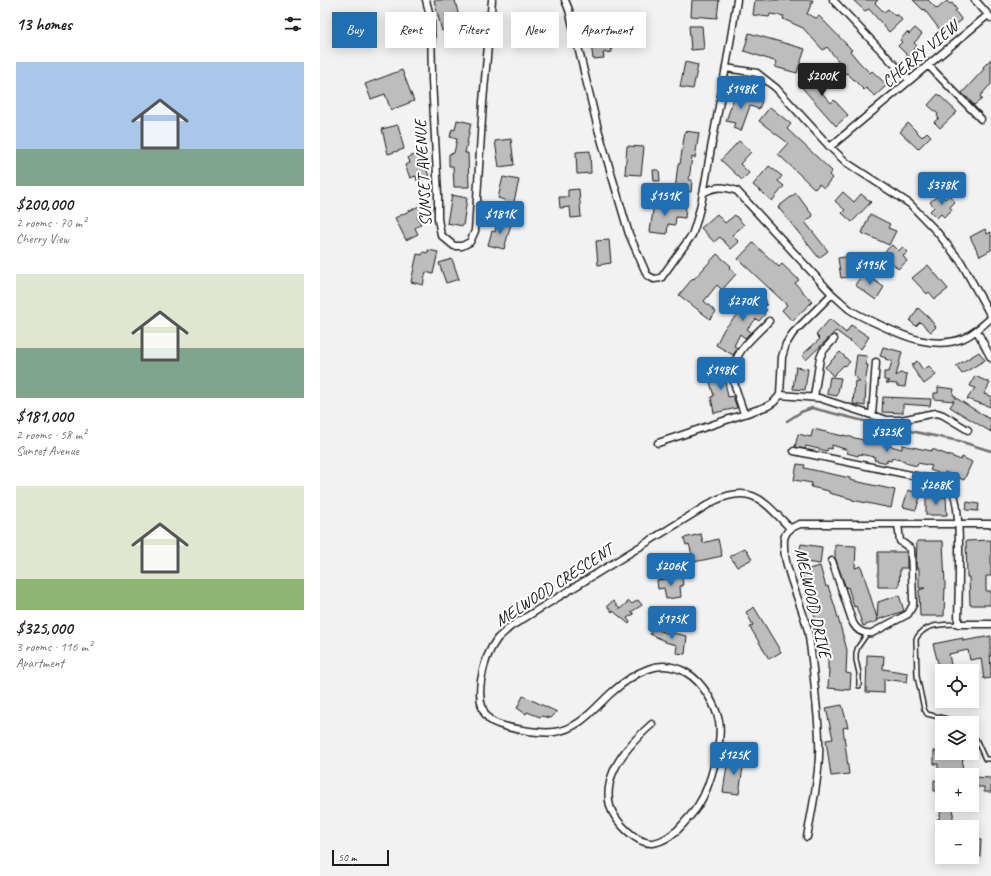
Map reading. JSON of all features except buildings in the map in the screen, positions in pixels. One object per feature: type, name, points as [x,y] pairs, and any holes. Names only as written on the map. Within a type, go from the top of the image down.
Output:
[{"type":"street","name":"SUNSET AVENUE","points":[[426,0],[431,20],[438,219],[441,235],[454,246],[462,246],[470,242],[475,231],[483,102],[492,0]]},
{"type":"street","points":[[565,0],[570,10],[600,137],[630,234],[647,275],[654,279],[661,278],[692,235],[703,193],[738,0]]},
{"type":"street","points":[[832,0],[909,80]]},
{"type":"street","points":[[975,0],[989,17]]},
{"type":"street","name":"CHERRY VIEW","points":[[830,147],[909,80],[989,17]]},
{"type":"street","points":[[928,65],[981,119]]},
{"type":"street","points":[[703,193],[712,188],[722,187],[737,191],[832,294],[849,309],[878,324],[912,338],[939,343],[963,338],[977,331],[991,317],[961,262],[910,204],[847,163],[830,147],[776,88],[757,73],[726,68]]},
{"type":"street","points":[[658,443],[768,406],[774,402],[780,395],[782,357],[786,344],[793,333],[832,294]]},
{"type":"street","points":[[744,414],[733,375],[735,361],[742,349],[769,321]]},
{"type":"street","points":[[977,331],[991,358]]},
{"type":"street","points":[[814,397],[820,358],[823,352],[834,340]]},
{"type":"street","points":[[872,415],[876,362]]},
{"type":"street","points":[[780,395],[814,397],[894,421],[937,413],[968,430]]},
{"type":"street","points":[[794,451],[940,481],[952,490],[955,497],[958,524],[958,624],[991,624]]},
{"type":"street","name":"MELWOOD CRESCENT","points":[[652,724],[634,742],[618,763],[613,773],[608,792],[611,807],[623,826],[631,834],[651,844],[669,836],[686,822],[700,803],[711,774],[719,742],[719,722],[713,703],[704,688],[693,676],[680,669],[665,665],[651,668],[639,672],[612,692],[580,723],[568,730],[553,732],[532,731],[492,722],[486,715],[481,703],[480,694],[484,668],[489,653],[498,639],[510,627],[714,501],[726,496],[742,494],[763,500],[790,528]]},
{"type":"street","name":"MELWOOD DRIVE","points":[[807,837],[817,784],[819,730],[812,658],[807,629],[787,563],[784,538],[790,528],[800,524],[991,524]]},
{"type":"street","points":[[832,561],[853,623],[858,631],[867,634],[876,631],[908,614],[913,605],[911,549],[900,541],[898,524]]},
{"type":"lane","points":[[935,716],[927,714],[924,709],[917,676],[916,639],[919,634],[928,627],[958,624]]},
{"type":"lane","points":[[859,686],[856,654],[858,647],[867,634]]},
{"type":"lane","points":[[979,746],[985,760],[991,759]]},
{"type":"waterway","points":[[787,421],[801,412],[812,408],[876,424],[959,441],[991,451]]}]
